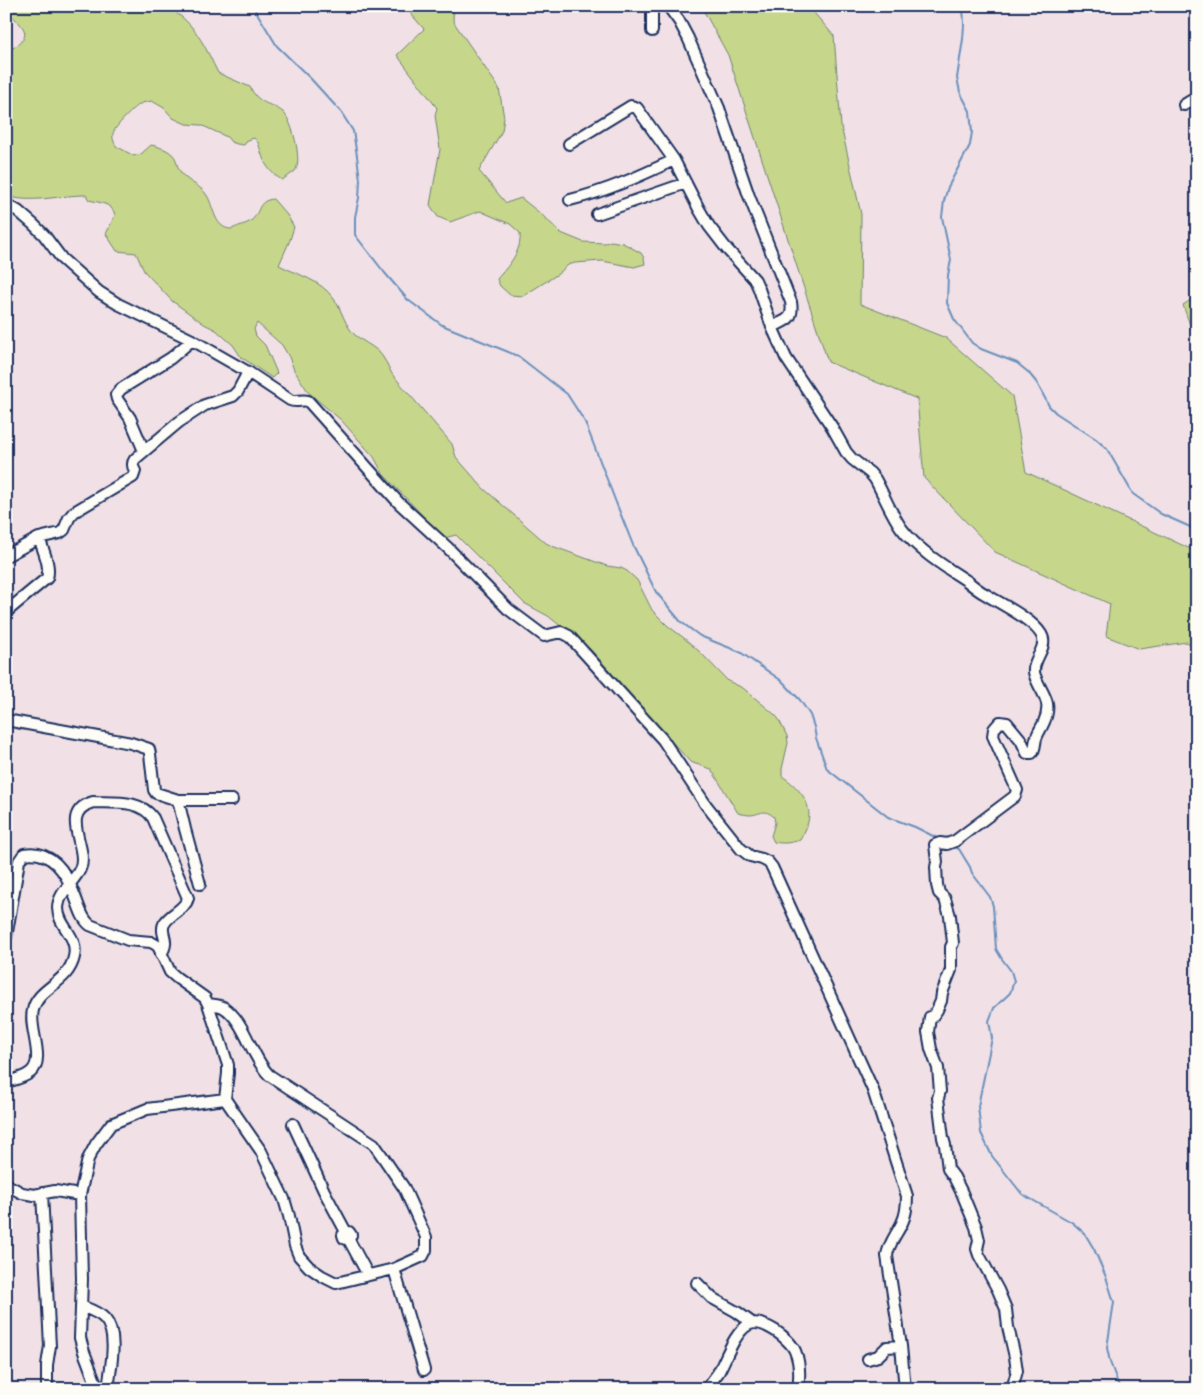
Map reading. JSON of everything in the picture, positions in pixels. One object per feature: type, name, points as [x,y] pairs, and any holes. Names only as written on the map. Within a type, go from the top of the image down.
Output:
[{"type":"street","points":[[652,6],[652,31]]},
{"type":"street","points":[[668,6],[688,38],[719,108],[749,196],[791,302],[793,312],[790,318],[772,327]]},
{"type":"street","points":[[1184,105],[1197,97]]},
{"type":"street","points":[[569,144],[631,106],[637,108],[674,160],[699,210],[716,236],[755,280],[760,289],[772,327],[786,358],[828,420],[846,452],[875,479],[896,521],[914,543],[984,594],[1008,607],[1040,632],[1044,641],[1033,672],[1049,707],[1032,754],[1027,753],[1021,740],[1007,723],[1000,722],[994,729],[993,736],[1017,790],[1015,796],[956,841],[935,845],[937,885],[939,892],[945,899],[950,916],[953,943],[951,946],[951,970],[942,992],[938,1010],[930,1017],[928,1032],[931,1049],[938,1068],[940,1091],[938,1098],[943,1138],[948,1170],[958,1185],[976,1227],[979,1240],[977,1250],[1006,1309],[1017,1371],[1012,1389]]},
{"type":"street","points":[[570,200],[592,195],[674,160]]},
{"type":"street","points":[[597,214],[686,183]]},
{"type":"street","points":[[6,204],[18,211],[33,224],[62,259],[99,292],[118,304],[192,340],[248,372],[290,400],[294,402],[308,400],[399,503],[518,617],[544,636],[559,632],[566,634],[662,740],[706,804],[741,849],[750,856],[768,862],[772,867],[872,1090],[908,1196],[905,1217],[889,1246],[887,1256],[901,1346],[905,1389]]},
{"type":"street","points":[[144,451],[130,418],[116,395],[121,389],[171,358],[192,340]]},
{"type":"street","points":[[6,556],[39,538],[60,533],[64,530],[74,512],[133,477],[135,471],[132,462],[179,422],[205,405],[233,396],[238,391],[248,372]]},
{"type":"street","points":[[6,612],[47,578],[48,568],[39,538]]},
{"type":"street","points":[[6,720],[144,747],[149,749],[154,790],[156,793],[178,800],[232,800]]},
{"type":"street","points":[[178,800],[200,884]]},
{"type":"street","points":[[6,1082],[26,1075],[35,1067],[37,1053],[32,1019],[33,1008],[38,998],[68,972],[74,957],[74,943],[61,919],[58,907],[60,897],[81,866],[75,825],[76,816],[82,808],[93,802],[132,804],[148,812],[153,818],[188,898],[185,906],[171,915],[165,922],[163,927],[166,944],[161,954]]},
{"type":"street","points":[[6,938],[19,860],[24,854],[37,853],[47,857],[54,861],[70,883],[86,922],[128,940],[155,943],[170,972],[205,998],[228,1065],[225,1099],[262,1151],[290,1216],[295,1246],[299,1256],[308,1267],[336,1282],[394,1269],[423,1256],[427,1245],[426,1237],[404,1188],[374,1144],[269,1075],[232,1015],[222,1006],[208,1004]]},
{"type":"street","points":[[98,1389],[86,1360],[80,1338],[80,1195],[88,1159],[96,1144],[111,1124],[147,1109],[225,1099]]},
{"type":"street","points":[[293,1124],[324,1191],[368,1276]]},
{"type":"street","points":[[6,1182],[9,1186],[22,1193],[34,1195],[55,1191],[80,1195]]},
{"type":"street","points":[[42,1193],[50,1346],[47,1365],[47,1389]]},
{"type":"street","points":[[394,1269],[424,1370]]},
{"type":"street","points":[[697,1283],[712,1298],[752,1323]]},
{"type":"street","points":[[81,1306],[105,1318],[111,1328],[113,1352],[108,1389]]},
{"type":"street","points":[[707,1389],[739,1334],[752,1323],[770,1327],[791,1344],[796,1352],[799,1365],[798,1389]]},
{"type":"street","points":[[868,1359],[878,1356],[887,1347],[901,1346]]},
{"type":"green space","points":[[6,6],[160,6],[170,9],[183,18],[195,32],[218,73],[250,87],[257,97],[283,112],[293,132],[298,159],[295,171],[282,180],[268,168],[258,143],[254,138],[248,140],[244,145],[231,142],[227,137],[201,125],[186,124],[173,118],[164,108],[152,101],[140,104],[129,113],[114,131],[113,138],[116,146],[134,156],[141,154],[151,145],[163,148],[169,152],[176,160],[183,175],[200,188],[209,198],[218,221],[226,228],[232,229],[249,222],[255,217],[264,202],[273,199],[287,215],[294,227],[279,265],[309,279],[329,292],[352,331],[380,353],[392,374],[452,444],[456,457],[483,488],[546,543],[607,566],[627,571],[637,580],[652,610],[668,626],[700,652],[728,681],[743,688],[778,718],[787,736],[788,743],[782,776],[798,790],[806,801],[808,808],[809,815],[806,829],[800,840],[787,843],[774,842],[771,836],[775,823],[774,817],[771,814],[765,812],[751,815],[738,813],[711,769],[690,762],[591,650],[548,616],[524,603],[456,535],[444,538],[383,474],[374,457],[341,420],[309,393],[294,370],[282,345],[257,323],[254,329],[256,336],[265,345],[277,373],[272,378],[241,357],[233,345],[216,330],[204,324],[172,301],[144,271],[136,253],[117,251],[106,234],[115,215],[111,208],[89,200],[86,195],[36,199],[6,196],[6,52],[21,42],[25,33],[19,23],[6,11]]},
{"type":"green space","points":[[404,6],[454,6],[453,19],[455,24],[499,88],[504,118],[502,131],[479,171],[506,203],[521,198],[561,233],[583,242],[605,243],[611,241],[623,243],[641,253],[645,264],[634,267],[602,261],[575,263],[568,265],[558,274],[523,296],[510,295],[500,286],[497,279],[510,264],[517,252],[520,233],[510,224],[480,211],[450,222],[438,217],[430,205],[440,149],[435,115],[437,108],[397,55],[424,29]]},
{"type":"green space","points":[[701,6],[808,6],[834,36],[841,126],[861,214],[860,304],[946,338],[1012,396],[1026,472],[1197,552],[1197,650],[1187,642],[1139,649],[1106,636],[1110,604],[995,552],[924,478],[917,399],[828,362],[728,55]]},
{"type":"green space","points":[[1197,296],[1197,382],[1192,331],[1183,305]]},
{"type":"waterway","points":[[251,6],[277,46],[341,112],[353,131],[360,180],[355,217],[355,235],[384,272],[408,300],[442,325],[518,356],[567,394],[585,422],[633,545],[656,592],[681,622],[700,636],[740,652],[782,681],[800,700],[810,715],[827,769],[888,817],[915,827],[939,839]]},
{"type":"waterway","points":[[963,6],[963,39],[957,78],[960,92],[970,111],[972,132],[970,145],[948,187],[942,217],[951,260],[948,275],[947,303],[954,319],[972,343],[981,349],[1017,363],[1028,372],[1037,383],[1049,406],[1056,413],[1096,439],[1107,449],[1133,494],[1161,514],[1197,530]]},
{"type":"waterway","points":[[952,846],[959,849],[972,873],[990,897],[993,906],[996,949],[1011,971],[1014,981],[1010,993],[994,1008],[989,1021],[992,1038],[978,1106],[981,1133],[992,1156],[1022,1194],[1073,1223],[1085,1234],[1094,1249],[1114,1302],[1107,1348],[1120,1389]]}]
